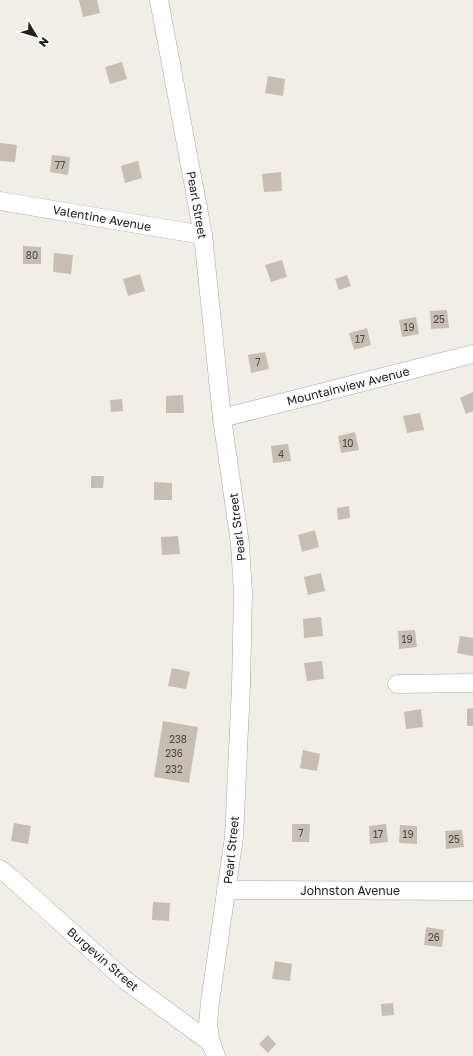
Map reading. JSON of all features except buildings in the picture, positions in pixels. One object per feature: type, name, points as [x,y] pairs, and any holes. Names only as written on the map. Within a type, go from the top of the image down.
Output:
[{"type":"street","name":"Pearl Street","points":[[160,0],[203,235],[222,418],[240,544],[243,593],[241,686],[234,837],[208,1025],[214,1050]]},
{"type":"street","name":"Valentine Avenue","points":[[0,200],[203,235]]},
{"type":"street","name":"Mountainview Avenue","points":[[222,418],[473,354]]},
{"type":"street","points":[[397,684],[473,683]]},
{"type":"street","name":"Burgevin Street","points":[[0,869],[126,980],[214,1050]]},
{"type":"street","name":"Johnston Avenue","points":[[226,890],[473,891]]}]
